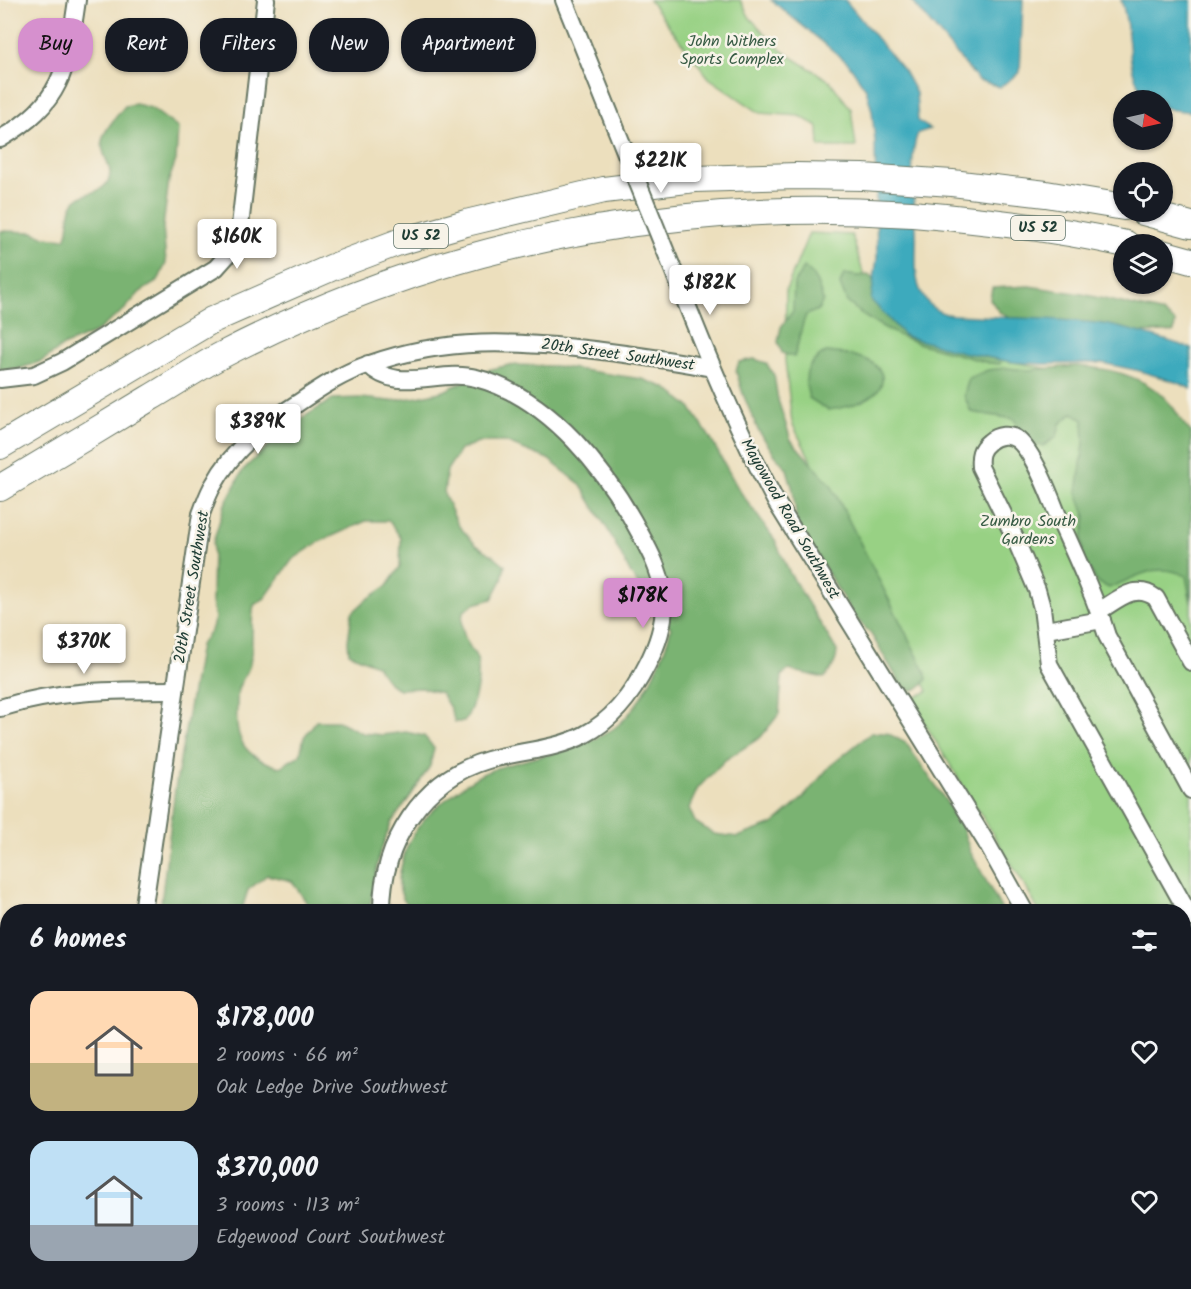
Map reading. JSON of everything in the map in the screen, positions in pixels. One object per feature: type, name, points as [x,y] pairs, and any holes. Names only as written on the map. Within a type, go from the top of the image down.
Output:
[{"type":"highway","name":"US 52","points":[[0,446],[212,320],[333,267],[399,242],[466,223],[604,190],[695,179],[863,177],[952,183],[1046,194],[1113,205]]},
{"type":"highway","name":"US 52","points":[[0,488],[219,357],[342,300],[399,279],[545,237],[701,214],[796,209],[948,216],[1039,228],[1113,242]]},
{"type":"highway","points":[[1173,218],[1191,223]]},
{"type":"highway","points":[[1173,256],[1191,261]]},
{"type":"street","points":[[0,139],[42,109],[57,88],[67,58],[77,0]]},
{"type":"street","points":[[0,380],[34,375],[62,362],[216,268],[233,249],[240,226],[266,0]]},
{"type":"street","name":"Mayowood Road Southwest","points":[[564,0],[712,368],[746,445],[776,502],[986,842],[1021,904]]},
{"type":"street","name":"20th Street Southwest","points":[[144,904],[201,514],[213,485],[229,461],[252,436],[312,393],[368,364],[444,345],[512,342],[676,360],[712,368]]},
{"type":"street","points":[[368,364],[376,373],[392,379],[408,380],[441,376],[475,378],[503,387],[556,422],[590,459],[625,504],[651,553],[662,583],[665,601],[661,632],[638,683],[618,708],[602,723],[584,735],[565,742],[487,760],[460,770],[434,788],[414,810],[398,837],[386,869],[383,904]]},
{"type":"street","points":[[1183,904],[1049,664],[1046,630],[1037,590],[980,466],[979,456],[986,444],[1001,436],[1009,436],[1017,439],[1032,460],[1101,615],[1112,646],[1191,790]]},
{"type":"street","points":[[1046,630],[1101,615],[1130,593],[1148,592],[1156,598],[1191,662]]},
{"type":"street","points":[[0,708],[75,692],[175,690]]},
{"type":"green space","name":"John Withers Sports Complex","points":[[649,0],[740,0],[750,18],[782,51],[830,81],[851,109],[856,147],[819,147],[818,127],[800,116],[760,113],[709,78]]},
{"type":"green space","points":[[136,104],[151,108],[178,128],[176,160],[169,180],[163,227],[166,263],[158,281],[140,292],[124,310],[94,333],[65,345],[42,361],[18,369],[0,370],[0,231],[33,232],[45,237],[65,239],[73,204],[80,197],[106,185],[110,176],[102,146],[106,131],[125,106]]},
{"type":"green space","name":"Zumbro South Gardens","points":[[809,233],[852,235],[871,300],[962,352],[1086,376],[1191,438],[1191,904],[1035,904],[910,700],[928,691],[792,423],[785,360],[786,290]]},
{"type":"green space","points":[[804,267],[814,278],[823,301],[818,310],[806,315],[794,357],[782,353],[778,342],[781,327],[793,311],[794,283]]},
{"type":"green space","points":[[844,274],[869,275],[882,290],[1003,356],[1000,364],[921,344],[898,335],[867,318],[847,302],[840,284]]},
{"type":"green space","points":[[1029,286],[1082,294],[1163,313],[1175,322],[1174,332],[1118,333],[1024,323],[999,312],[990,299],[992,288]]},
{"type":"green space","points":[[826,352],[858,357],[875,365],[882,376],[882,384],[878,391],[863,401],[828,410],[809,398],[806,383],[807,371],[814,361]]},
{"type":"green space","points":[[754,359],[766,363],[774,375],[778,400],[791,440],[831,485],[925,671],[927,679],[921,687],[911,691],[900,683],[871,634],[854,616],[797,523],[793,490],[787,469],[758,430],[736,371],[739,362]]},
{"type":"green space","points":[[509,365],[555,366],[642,379],[666,388],[690,407],[739,490],[775,540],[789,572],[837,651],[834,666],[824,678],[789,670],[782,675],[779,714],[761,737],[725,760],[698,788],[689,808],[695,822],[714,834],[738,837],[773,824],[803,798],[830,766],[871,733],[887,733],[906,743],[961,823],[970,851],[999,904],[863,904],[849,902],[843,904],[406,904],[399,886],[404,856],[414,833],[430,813],[460,788],[485,773],[585,743],[613,729],[623,721],[641,697],[663,654],[671,628],[631,574],[580,484],[548,459],[505,442],[478,442],[460,450],[447,470],[444,494],[458,525],[476,545],[505,565],[502,580],[492,599],[474,604],[463,612],[464,634],[476,657],[478,667],[478,683],[474,700],[464,722],[455,722],[441,693],[422,688],[399,689],[390,684],[376,665],[349,653],[348,641],[352,613],[387,586],[400,567],[401,538],[389,521],[366,521],[319,542],[292,560],[265,598],[254,605],[250,664],[238,689],[237,698],[238,731],[241,740],[251,754],[280,767],[300,755],[304,737],[316,721],[338,721],[362,733],[382,735],[406,732],[424,736],[434,748],[430,766],[391,823],[379,856],[370,904],[307,904],[292,881],[267,875],[248,890],[244,904],[161,904],[175,789],[200,645],[211,631],[215,618],[212,602],[213,543],[224,506],[243,470],[268,446],[307,415],[333,399],[361,398],[390,401],[418,397],[444,391],[488,370]]},
{"type":"green space","points":[[1076,366],[1116,372],[1141,381],[1163,396],[1191,432],[1191,603],[1186,576],[1176,572],[1156,570],[1147,572],[1109,588],[1097,582],[1083,558],[1082,538],[1086,517],[1077,493],[1084,443],[1083,420],[1073,413],[1060,424],[1057,437],[1043,446],[1028,443],[1014,419],[971,412],[964,395],[969,378],[988,370],[1006,368],[1029,370]]},
{"type":"water","points":[[771,0],[845,0],[904,71],[916,93],[918,121],[930,129],[918,133],[913,154],[916,267],[922,295],[933,308],[952,315],[1103,324],[1169,341],[1191,348],[1191,389],[1140,371],[1102,363],[1011,362],[962,352],[905,336],[871,300],[877,258],[875,142],[872,111],[866,89],[848,63]]},
{"type":"water","points":[[911,0],[1023,0],[1020,72],[1000,87],[978,80]]},
{"type":"water","points":[[1121,0],[1191,0],[1191,112],[1173,110],[1173,90],[1141,90],[1131,64],[1125,13]]}]
